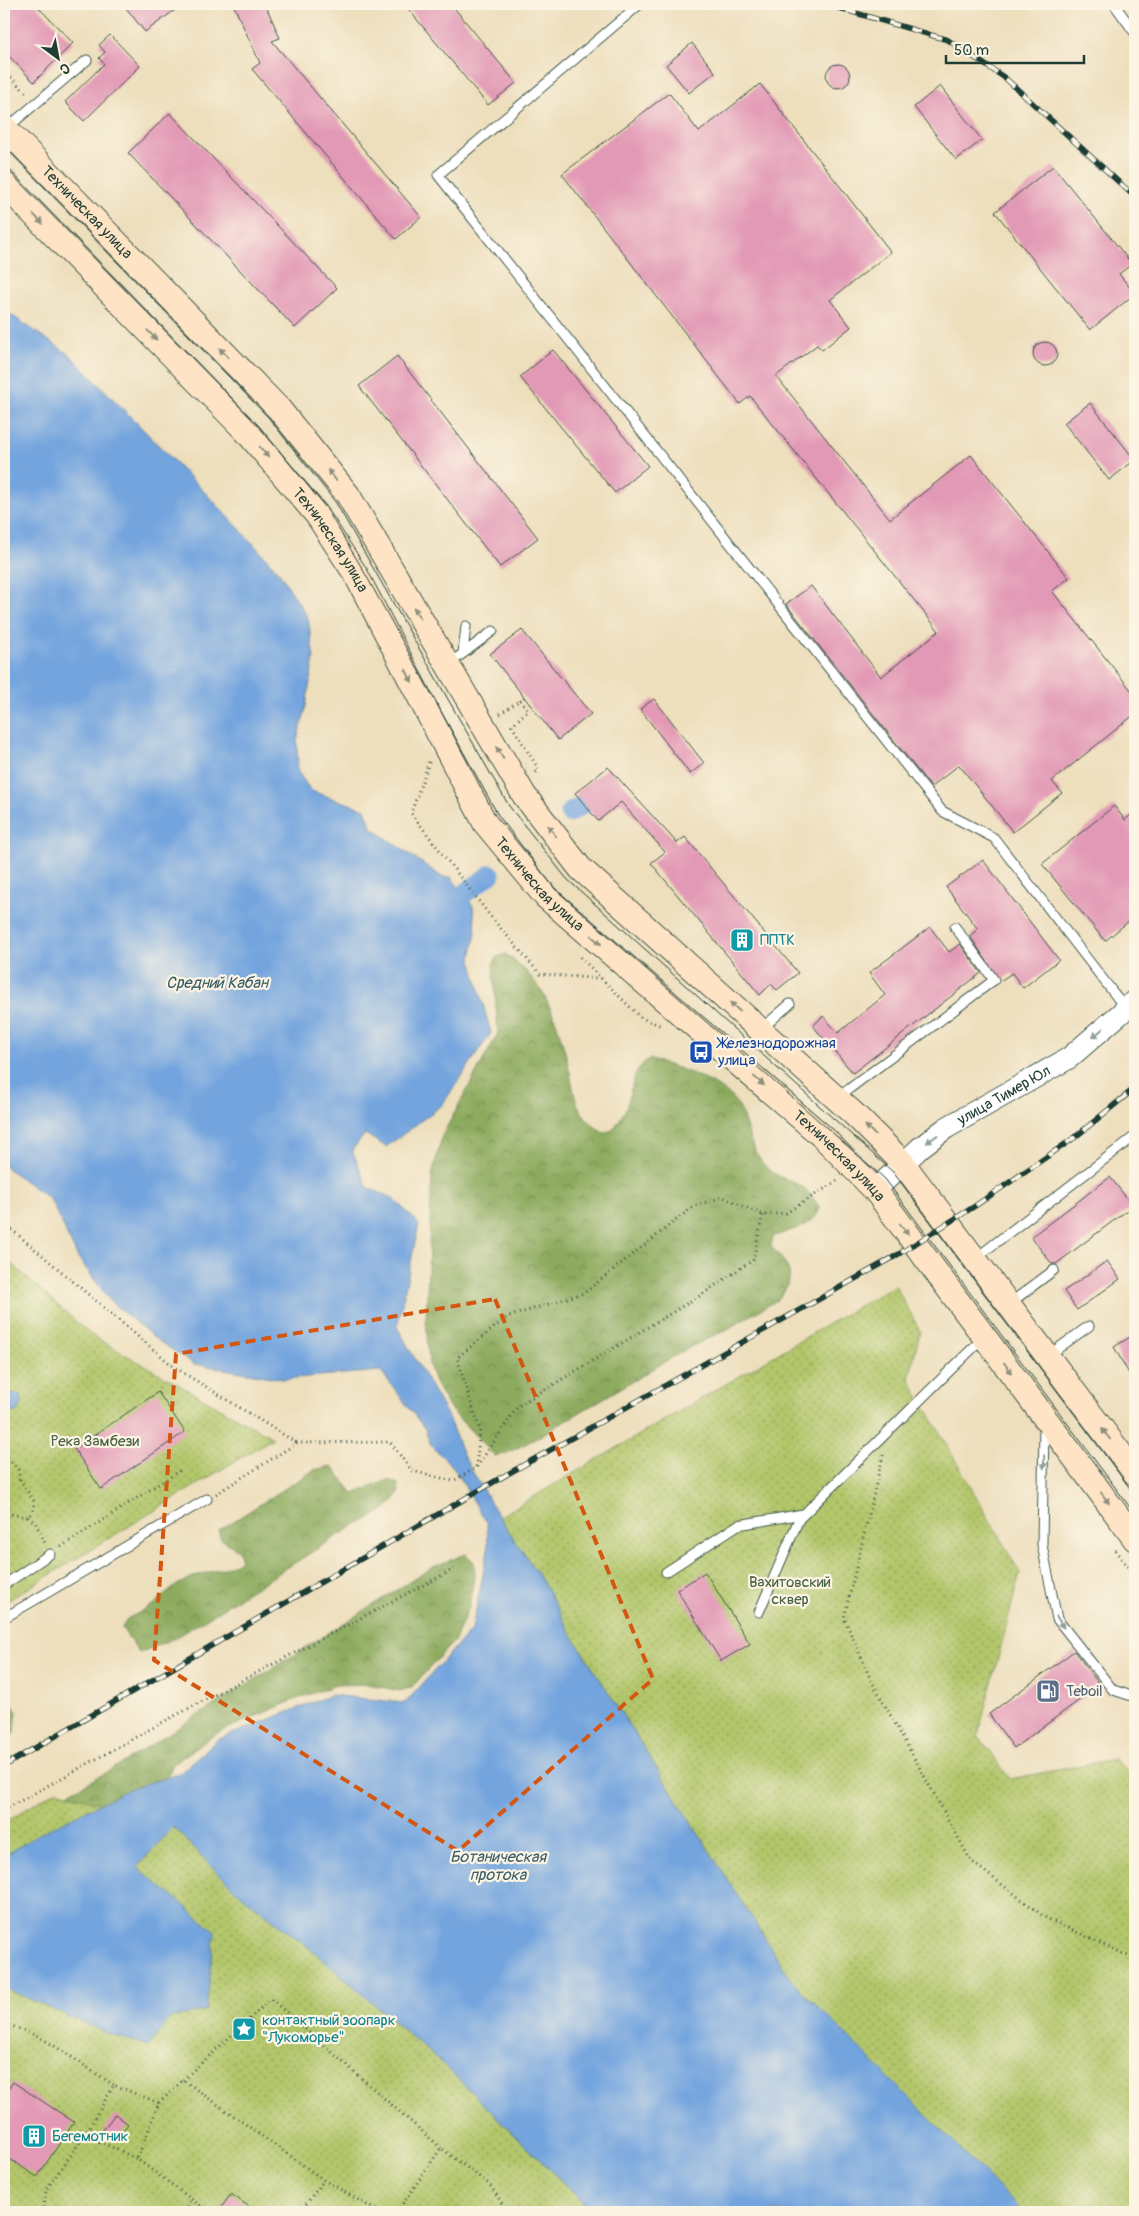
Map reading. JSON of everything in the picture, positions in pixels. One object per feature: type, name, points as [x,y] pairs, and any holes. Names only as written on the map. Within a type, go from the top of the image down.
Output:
[{"type":"main road","name":"Техническая улица","points":[[5,128],[279,409],[348,495],[455,659],[526,787],[580,868],[836,1098],[902,1162],[976,1258],[1048,1357],[1133,1464]]},
{"type":"main road","name":"Техническая улица","points":[[4,184],[246,431],[317,515],[356,575],[485,823],[546,897],[824,1138],[875,1190],[1135,1539]]},
{"type":"street","name":"улица Тимер Юл","points":[[875,1190],[902,1162],[946,1128],[1069,1058],[1131,1005]]},
{"type":"lane","points":[[640,4],[438,175],[942,811],[994,838],[1131,1005]]},
{"type":"lane","points":[[1114,4],[1135,33]]},
{"type":"lane","points":[[5,128],[87,60]]},
{"type":"lane","points":[[455,659],[466,626]]},
{"type":"lane","points":[[455,659],[493,631]]},
{"type":"lane","points":[[836,1098],[994,980],[955,927]]},
{"type":"lane","points":[[760,1030],[790,1004]]},
{"type":"lane","points":[[976,1258],[1135,1136]]},
{"type":"lane","points":[[1010,1304],[1054,1270]]},
{"type":"lane","points":[[1048,1357],[1090,1326]]},
{"type":"lane","points":[[759,1612],[799,1519],[985,1336]]},
{"type":"lane","points":[[1043,1414],[1045,1440],[1042,1545],[1057,1619],[1112,1690],[1135,1697]]},
{"type":"lane","points":[[4,1618],[207,1499]]},
{"type":"lane","points":[[666,1572],[738,1525],[804,1514]]},
{"type":"lane","points":[[4,1585],[50,1554]]},
{"type":"path","points":[[4,70],[36,103]]},
{"type":"path","points":[[495,718],[524,697]]},
{"type":"path","points":[[520,700],[528,710],[512,726],[539,770],[526,787]]},
{"type":"path","points":[[435,766],[431,758],[410,814],[491,917],[540,974],[602,979]]},
{"type":"path","points":[[574,951],[641,1018],[664,1027]]},
{"type":"path","points":[[476,1468],[480,1431],[457,1358],[507,1317],[584,1293],[694,1206],[723,1197],[763,1215],[786,1213],[839,1180]]},
{"type":"path","points":[[207,1499],[297,1443],[390,1442],[412,1471],[453,1481],[476,1468],[518,1406],[701,1295],[752,1260],[763,1215]]},
{"type":"path","points":[[4,1223],[174,1367],[297,1443]]},
{"type":"path","points":[[888,1431],[844,1618],[871,1680],[971,1861],[1046,1918],[1135,1959]]},
{"type":"path","points":[[4,1455],[18,1469],[20,1480],[34,1501],[33,1512],[28,1517]]},
{"type":"path","points":[[4,1506],[12,1514],[28,1517],[36,1524],[50,1554],[182,1469]]},
{"type":"path","points":[[1112,1547],[1135,1578]]},
{"type":"path","points":[[4,1810],[163,1722],[454,1569]]},
{"type":"path","points":[[137,2158],[159,2103],[271,1998],[441,2148],[489,2184],[508,2212]]},
{"type":"path","points":[[4,2024],[17,2027],[51,2045],[114,2085],[159,2103]]},
{"type":"path","points":[[183,2080],[324,2180],[379,2212]]},
{"type":"path","points":[[47,2212],[44,2207],[46,2190],[85,2135],[114,2085]]},
{"type":"path","points":[[85,2135],[137,2158],[209,2212]]},
{"type":"path","points":[[397,2212],[441,2148]]},
{"type":"path","points":[[300,2212],[324,2180]]},
{"type":"path","points":[[187,2212],[190,2199]]},
{"type":"highlighted area","points":[[495,1299],[653,1679],[458,1851],[154,1660],[176,1354]]},
{"type":"green space","points":[[505,954],[519,964],[540,988],[559,1031],[574,1094],[580,1110],[593,1125],[603,1133],[613,1130],[623,1115],[636,1074],[649,1059],[687,1072],[714,1084],[735,1101],[741,1111],[756,1154],[761,1161],[774,1173],[803,1187],[820,1208],[817,1215],[807,1224],[773,1237],[771,1246],[787,1266],[790,1277],[788,1284],[777,1300],[724,1331],[688,1348],[535,1439],[505,1454],[495,1456],[450,1409],[435,1383],[429,1364],[426,1320],[432,1175],[442,1136],[498,1033],[493,965],[497,957]]},
{"type":"green space","name":"Река Замбези","points":[[4,1257],[91,1335],[273,1438],[4,1603]]},
{"type":"green space","name":"Вахитовский сквер","points":[[895,1285],[920,1331],[909,1379],[1020,1573],[978,1735],[1010,1779],[1114,1759],[1135,1778],[1135,2212],[1023,2212],[792,1981],[571,1634],[541,1579],[499,1517]]},
{"type":"green space","points":[[332,1466],[353,1494],[388,1480],[398,1484],[399,1493],[391,1504],[374,1516],[355,1525],[177,1637],[139,1653],[122,1628],[127,1619],[153,1605],[177,1585],[195,1576],[228,1567],[241,1560],[238,1550],[221,1539],[218,1531],[314,1470]]},
{"type":"green space","points":[[466,1554],[474,1562],[475,1573],[469,1606],[455,1640],[412,1687],[400,1691],[367,1684],[336,1685],[294,1700],[217,1733],[173,1764],[160,1793],[99,1822],[44,1806],[111,1770],[433,1567]]},
{"type":"green space","points":[[4,1690],[17,1712],[14,1733],[4,1740]]},
{"type":"green space","points":[[57,1790],[173,1827],[234,1889],[312,1950],[443,2064],[593,2212],[4,2212],[4,1823]]},
{"type":"water","points":[[4,310],[70,355],[224,512],[279,572],[308,618],[314,658],[305,712],[297,740],[298,772],[311,791],[365,809],[372,828],[442,877],[451,877],[473,906],[476,932],[471,959],[491,1033],[442,1105],[386,1147],[365,1134],[352,1150],[368,1188],[393,1198],[419,1224],[397,1327],[447,1415],[464,1457],[499,1517],[541,1579],[571,1634],[792,1981],[1023,2212],[593,2212],[443,2064],[312,1950],[234,1889],[173,1827],[137,1867],[215,1931],[206,2010],[170,2018],[149,2046],[109,2034],[4,1988],[4,1856],[41,1833],[131,1788],[179,1774],[217,1740],[331,1695],[405,1703],[472,1629],[488,1549],[487,1523],[453,1467],[431,1445],[425,1429],[381,1371],[283,1379],[194,1364],[160,1342],[111,1302],[77,1256],[50,1199],[4,1166]]},
{"type":"water","points":[[4,1394],[20,1395],[22,1402],[20,1409],[13,1413],[4,1413]]},
{"type":"building","points":[[4,4],[35,4],[73,43],[34,82],[4,51]]},
{"type":"building","points":[[123,4],[183,4],[145,32]]},
{"type":"building","points":[[233,4],[265,4],[280,38],[272,41],[421,217],[396,239],[252,69],[260,63]]},
{"type":"building","points":[[404,4],[451,4],[516,83],[488,105]]},
{"type":"building","points":[[110,35],[140,66],[84,121],[65,102],[104,64],[99,58],[105,52],[99,45]]},
{"type":"building","points":[[692,43],[715,72],[689,93],[666,65]]},
{"type":"building","points":[[838,64],[846,68],[850,76],[846,84],[838,88],[830,84],[826,76],[830,68]]},
{"type":"building","points":[[760,84],[891,252],[830,300],[851,327],[822,350],[817,345],[776,376],[890,519],[971,455],[1069,578],[1052,591],[1135,695],[1135,714],[1052,781],[1062,793],[1013,832],[959,765],[931,787],[786,604],[811,586],[881,677],[939,631],[750,396],[740,404],[562,174],[669,93],[699,132]]},
{"type":"building","points":[[940,86],[982,140],[956,160],[914,107]]},
{"type":"building","points":[[170,113],[337,288],[295,328],[128,153]]},
{"type":"building","points":[[1053,166],[1132,264],[1119,274],[1135,294],[1090,330],[995,212]]},
{"type":"building","points":[[1045,342],[1053,346],[1057,354],[1053,362],[1045,366],[1037,362],[1033,354],[1037,346]]},
{"type":"building","points":[[553,350],[648,466],[615,493],[520,377]]},
{"type":"building","points":[[397,356],[538,538],[500,567],[359,386]]},
{"type":"building","points":[[1090,403],[1135,460],[1109,480],[1064,423]]},
{"type":"building","points":[[522,630],[591,714],[558,740],[490,654]]},
{"type":"building","points":[[654,699],[704,763],[690,774],[640,709]]},
{"type":"building","name":"ППТК","points":[[608,767],[677,843],[685,837],[798,973],[777,990],[771,984],[760,995],[651,863],[665,852],[621,802],[598,821],[575,793]]},
{"type":"building","points":[[1114,806],[1125,820],[1135,812],[1135,916],[1105,941],[1042,864]]},
{"type":"building","points":[[983,860],[1059,960],[1023,988],[1012,973],[1000,981],[970,936],[978,929],[946,887]]},
{"type":"building","points":[[930,927],[949,952],[960,944],[981,973],[853,1073],[813,1026],[823,1016],[838,1033],[885,995],[869,973]]},
{"type":"building","points":[[1110,1177],[1133,1206],[1056,1264],[1052,1264],[1031,1237]]},
{"type":"building","points":[[1107,1261],[1120,1279],[1077,1310],[1064,1291]]},
{"type":"building","points":[[1135,1334],[1135,1384],[1114,1347]]},
{"type":"building","points":[[158,1392],[185,1432],[101,1489],[74,1449]]},
{"type":"building","points":[[705,1572],[750,1644],[721,1661],[677,1590]]},
{"type":"building","points":[[1074,1651],[1100,1685],[1014,1748],[989,1714]]},
{"type":"building","name":"Бегемотник","points":[[13,2082],[74,2122],[37,2177],[4,2155],[4,2095]]},
{"type":"building","points":[[115,2114],[128,2124],[116,2140],[103,2130]]},
{"type":"building","points":[[231,2194],[257,2212],[218,2212]]},
{"type":"waterway","points":[[569,813],[584,804]]},
{"type":"waterway","points":[[464,894],[491,874]]},
{"type":"tram line","points":[[4,146],[268,417],[336,503],[509,806],[567,879],[893,1172],[1135,1495]]},
{"type":"tram line","points":[[4,164],[259,426],[326,508],[362,568],[498,815],[555,889],[885,1179],[1135,1514]]},
{"type":"railway","points":[[825,4],[948,40],[1005,78],[1135,197]]},
{"type":"railway","points":[[4,1766],[497,1480],[894,1257],[975,1206],[1074,1138],[1135,1088]]},
{"type":"place","name":"ППТК","points":[[742,940]]},
{"type":"place","name":"Железнодорожная улица","points":[[701,1052]]},
{"type":"place","name":"Teboil","points":[[1048,1691]]},
{"type":"place","name":"контактный зоопарк \"Лукоморье\"","points":[[244,2029]]},
{"type":"place","name":"Бегемотник","points":[[34,2136]]},
{"type":"water label","name":"Средний Кабан","points":[[217,982]]},
{"type":"water label","name":"Ботаническая протока","points":[[498,1865]]}]
